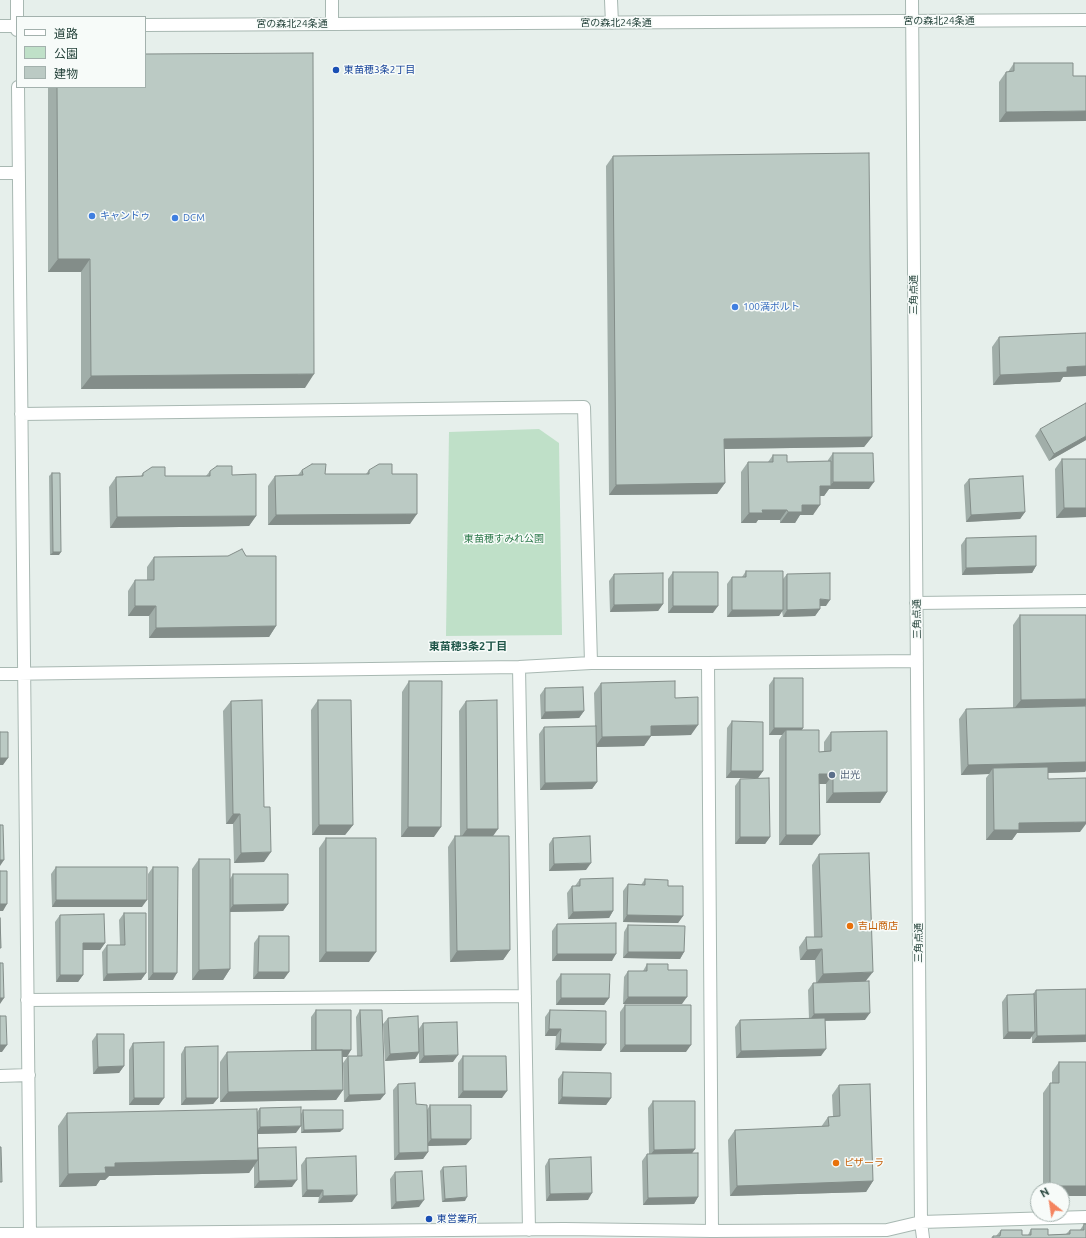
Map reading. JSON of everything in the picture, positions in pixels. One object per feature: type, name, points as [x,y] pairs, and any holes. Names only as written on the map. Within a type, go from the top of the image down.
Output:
[{"type":"street","points":[[17,0],[17,16]]},
{"type":"street","points":[[332,0],[332,23]]},
{"type":"street","points":[[611,0],[612,23]]},
{"type":"street","name":"三角点通","points":[[912,0],[916,603],[923,1238]]},
{"type":"street","name":"宮の森北24条通","points":[[146,25],[1086,20]]},
{"type":"street","points":[[0,26],[16,26]]},
{"type":"street","points":[[18,88],[30,1234]]},
{"type":"street","points":[[0,173],[19,174]]},
{"type":"street","points":[[21,414],[584,407],[591,663]]},
{"type":"street","points":[[916,603],[1086,601]]},
{"type":"street","points":[[0,674],[519,666],[591,663],[917,661]]},
{"type":"street","points":[[708,663],[712,1231]]},
{"type":"street","points":[[519,666],[529,1230]]},
{"type":"street","points":[[27,1000],[525,996]]},
{"type":"street","points":[[0,1076],[29,1075]]},
{"type":"street","points":[[0,1234],[529,1230],[887,1230],[922,1222],[1086,1217]]},
{"type":"green space","name":"東苗穂すみれ公園","points":[[539,429],[559,443],[562,635],[446,636],[449,432]]},
{"type":"building","points":[[313,53],[314,374],[91,376],[90,259],[58,259],[57,88],[146,88],[146,54]]},
{"type":"building","points":[[1014,63],[1073,63],[1073,76],[1086,76],[1086,111],[1006,112],[1006,72],[1014,71]]},
{"type":"building","name":"100満ボルト","points":[[869,153],[872,437],[724,439],[725,483],[616,485],[613,156]]},
{"type":"building","points":[[1086,333],[1086,366],[1067,367],[1067,372],[1000,375],[999,337]]},
{"type":"building","points":[[1086,403],[1086,436],[1054,454],[1040,429]]},
{"type":"building","points":[[833,453],[873,453],[874,482],[833,482]]},
{"type":"building","points":[[773,455],[787,455],[787,462],[831,461],[831,486],[820,486],[820,505],[802,505],[802,512],[788,512],[787,510],[762,510],[763,513],[749,513],[748,462],[773,462]]},
{"type":"building","points":[[1062,459],[1086,459],[1086,508],[1064,508]]},
{"type":"building","points":[[312,464],[326,464],[325,474],[369,474],[369,470],[379,464],[392,464],[392,474],[417,474],[417,514],[276,515],[275,476],[303,475],[302,470]]},
{"type":"building","points":[[217,466],[232,466],[232,475],[256,474],[256,516],[117,517],[116,477],[143,476],[143,473],[152,467],[165,467],[165,476],[210,476],[210,471]]},
{"type":"building","points":[[52,473],[60,473],[61,552],[53,552]]},
{"type":"building","points":[[1023,476],[1025,512],[971,515],[969,479]]},
{"type":"building","points":[[1036,536],[1036,566],[966,568],[966,538]]},
{"type":"building","points":[[242,549],[246,556],[276,556],[276,626],[156,628],[156,606],[135,606],[135,580],[154,580],[154,557],[228,556]]},
{"type":"building","points":[[746,571],[783,571],[783,610],[732,610],[732,577],[746,577]]},
{"type":"building","points":[[673,572],[718,572],[718,606],[673,606]]},
{"type":"building","points":[[663,573],[663,604],[614,605],[614,574]]},
{"type":"building","points":[[830,573],[830,600],[820,599],[820,609],[787,610],[787,574]]},
{"type":"building","points":[[1020,615],[1086,615],[1086,699],[1021,700]]},
{"type":"building","points":[[774,678],[803,678],[803,728],[774,728]]},
{"type":"building","points":[[409,681],[442,681],[441,827],[408,827]]},
{"type":"building","points":[[675,681],[675,698],[698,697],[698,725],[651,726],[651,736],[602,737],[601,683]]},
{"type":"building","points":[[583,687],[584,711],[545,712],[545,688]]},
{"type":"building","points":[[262,700],[264,807],[270,807],[271,852],[241,853],[240,814],[233,814],[231,701]]},
{"type":"building","points":[[318,700],[351,700],[353,825],[319,825]]},
{"type":"building","points":[[497,700],[498,829],[467,829],[466,701]]},
{"type":"building","points":[[1086,706],[1086,762],[968,765],[966,709]]},
{"type":"building","points":[[732,721],[763,722],[763,771],[731,771]]},
{"type":"building","points":[[596,726],[597,782],[545,783],[544,727]]},
{"type":"building","points":[[786,730],[819,730],[819,752],[831,751],[831,732],[887,731],[887,792],[833,793],[833,774],[819,774],[820,835],[786,835]]},
{"type":"building","points":[[0,732],[8,732],[8,758],[0,758]]},
{"type":"building","points":[[1048,767],[1048,779],[1086,778],[1086,822],[1019,823],[1019,830],[994,830],[993,768]]},
{"type":"building","points":[[769,778],[770,837],[740,837],[740,779]]},
{"type":"building","points":[[0,825],[3,825],[4,860],[0,860]]},
{"type":"building","points":[[455,836],[509,836],[510,950],[457,951]]},
{"type":"building","points":[[590,836],[591,863],[554,864],[553,838]]},
{"type":"building","points":[[326,838],[376,838],[376,952],[326,952]]},
{"type":"building","points":[[869,853],[873,972],[823,974],[822,949],[807,950],[806,937],[822,937],[819,854]]},
{"type":"building","points":[[199,859],[230,859],[230,969],[199,970]]},
{"type":"building","points":[[56,867],[147,867],[147,900],[56,900]]},
{"type":"building","points":[[153,867],[178,867],[177,973],[153,973]]},
{"type":"building","points":[[0,871],[7,871],[7,904],[0,904]]},
{"type":"building","points":[[233,874],[288,874],[288,904],[233,905]]},
{"type":"building","points":[[613,878],[613,911],[573,912],[572,886],[580,886],[580,879]]},
{"type":"building","points":[[645,879],[668,880],[668,886],[683,886],[683,916],[627,915],[628,884],[645,885]]},
{"type":"building","points":[[124,913],[146,913],[146,973],[107,974],[107,945],[125,945]]},
{"type":"building","points":[[104,914],[105,943],[83,943],[83,975],[60,975],[60,915]]},
{"type":"building","points":[[0,918],[1,948],[0,948]]},
{"type":"building","points":[[616,923],[616,954],[557,954],[557,924]]},
{"type":"building","points":[[628,925],[685,926],[684,952],[628,952]]},
{"type":"building","points":[[259,936],[289,936],[289,972],[258,972]]},
{"type":"building","points":[[0,963],[3,963],[4,998],[0,998]]},
{"type":"building","points":[[647,964],[668,964],[668,970],[687,970],[687,997],[628,997],[628,971],[647,971]]},
{"type":"building","points":[[561,974],[610,974],[609,998],[561,998]]},
{"type":"building","points":[[869,981],[870,1013],[814,1014],[813,983]]},
{"type":"building","points":[[1086,989],[1086,1035],[1037,1036],[1036,990]]},
{"type":"building","points":[[1034,994],[1035,1032],[1008,1032],[1007,995]]},
{"type":"building","points":[[625,1005],[691,1005],[691,1045],[625,1045]]},
{"type":"building","points":[[316,1010],[351,1010],[351,1050],[316,1050]]},
{"type":"building","points":[[360,1010],[382,1010],[385,1094],[349,1095],[348,1056],[362,1056]]},
{"type":"building","points":[[550,1010],[606,1011],[606,1044],[560,1043],[561,1029],[549,1029]]},
{"type":"building","points":[[0,1016],[6,1016],[7,1045],[0,1045]]},
{"type":"building","points":[[418,1016],[419,1052],[390,1054],[388,1018]]},
{"type":"building","points":[[825,1018],[826,1049],[741,1051],[740,1020]]},
{"type":"building","points":[[457,1022],[458,1055],[424,1056],[423,1023]]},
{"type":"building","points":[[97,1034],[124,1034],[124,1066],[98,1067]]},
{"type":"building","points":[[164,1042],[164,1098],[134,1098],[133,1043]]},
{"type":"building","points":[[218,1046],[218,1098],[186,1098],[185,1047]]},
{"type":"building","points":[[342,1050],[343,1090],[228,1092],[227,1052]]},
{"type":"building","points":[[463,1056],[506,1056],[507,1091],[463,1091]]},
{"type":"building","points":[[1059,1062],[1086,1062],[1086,1186],[1070,1186],[1070,1182],[1050,1182],[1050,1083],[1059,1083]]},
{"type":"building","points":[[563,1072],[611,1073],[611,1098],[562,1097]]},
{"type":"building","points":[[415,1083],[416,1104],[427,1105],[428,1152],[399,1153],[398,1084]]},
{"type":"building","points":[[870,1084],[873,1181],[737,1186],[735,1130],[829,1126],[828,1117],[840,1116],[839,1085]]},
{"type":"building","points":[[653,1101],[695,1101],[695,1149],[654,1150]]},
{"type":"building","points":[[430,1105],[471,1105],[471,1139],[431,1139]]},
{"type":"building","points":[[301,1107],[301,1126],[260,1127],[260,1108]]},
{"type":"building","points":[[257,1109],[258,1160],[115,1163],[115,1167],[105,1167],[106,1173],[68,1174],[67,1113]]},
{"type":"building","points":[[303,1110],[343,1110],[343,1129],[304,1130]]},
{"type":"building","points":[[1,1147],[2,1182],[0,1182]]},
{"type":"building","points":[[296,1147],[297,1180],[259,1181],[258,1148]]},
{"type":"building","points":[[698,1153],[698,1197],[648,1198],[647,1154]]},
{"type":"building","points":[[356,1156],[357,1195],[323,1196],[323,1190],[307,1190],[306,1158]]},
{"type":"building","points":[[591,1157],[592,1193],[550,1194],[549,1159]]},
{"type":"building","points":[[466,1166],[467,1197],[445,1199],[443,1167]]},
{"type":"building","points":[[422,1171],[424,1200],[396,1202],[395,1172]]},
{"type":"building","points":[[1084,1224],[1086,1224],[1086,1238],[993,1238],[993,1236],[1000,1236],[1001,1230],[1022,1230],[1022,1235],[1031,1235],[1031,1229],[1048,1229],[1048,1235],[1070,1234],[1070,1230],[1084,1230]]},
{"type":"place","name":"東苗穂3条2丁目","points":[[336,70]]},
{"type":"place","name":"キャンドゥ","points":[[92,216]]},
{"type":"place","name":"DCM","points":[[175,218]]},
{"type":"place","name":"100満ボルト","points":[[735,307]]},
{"type":"place","name":"出光","points":[[832,775]]},
{"type":"place","name":"吉山商店","points":[[850,926]]},
{"type":"place","name":"ピザーラ","points":[[836,1163]]},
{"type":"place","name":"東営業所","points":[[429,1219]]},
{"type":"district","name":"東苗穂3条2丁目","points":[[468,646]]}]
